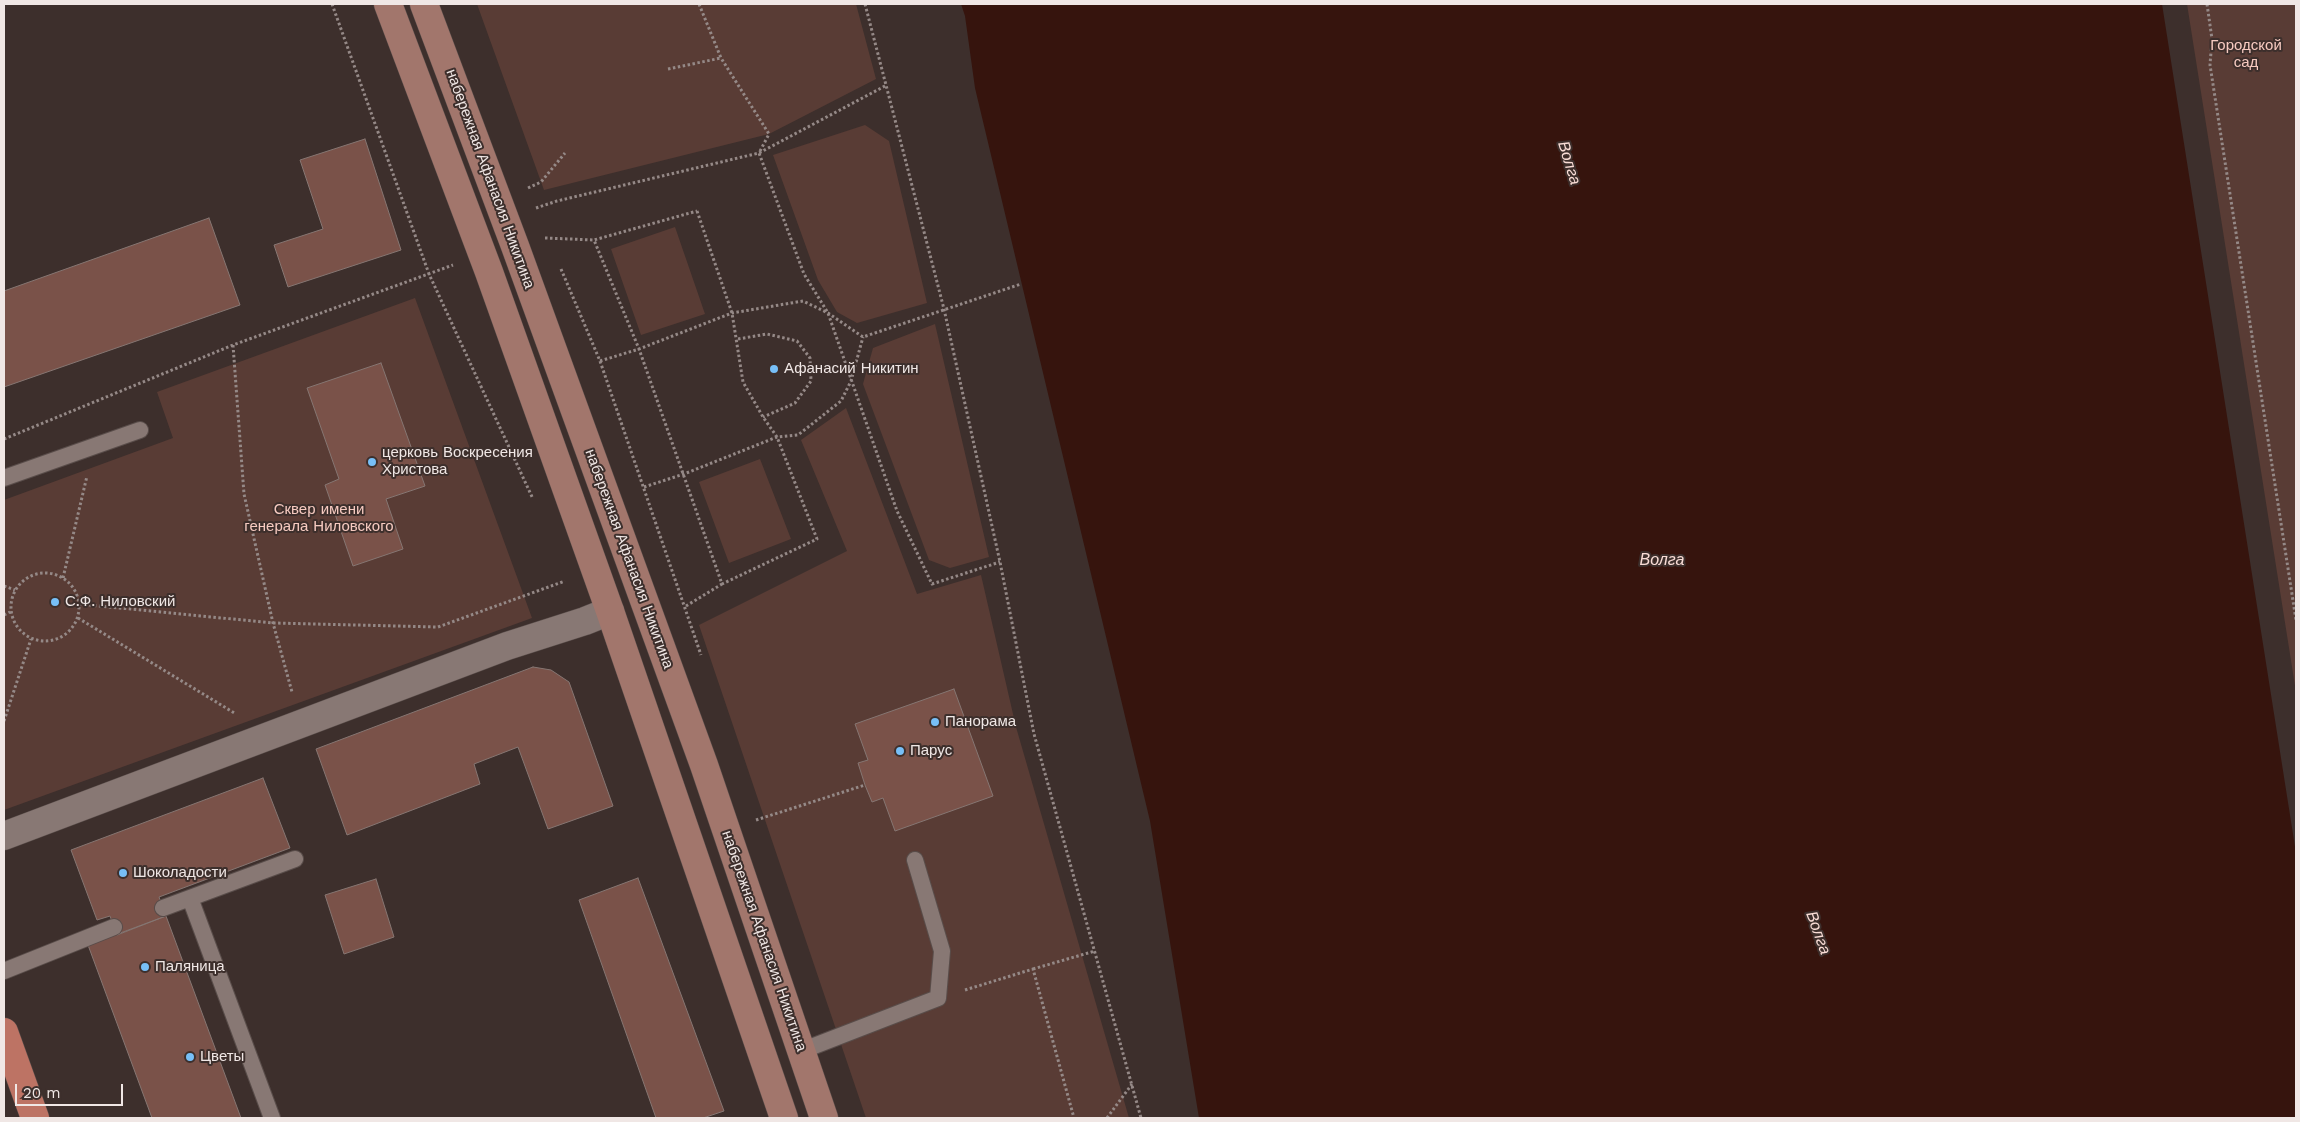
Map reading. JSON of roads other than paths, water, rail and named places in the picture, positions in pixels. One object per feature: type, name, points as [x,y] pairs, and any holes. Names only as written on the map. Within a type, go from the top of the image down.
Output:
[{"type":"main road","points":[[388,4],[482,254],[610,611],[784,1118]]},
{"type":"main road","name":"набережная Афанасия Никитина","points":[[424,4],[515,246],[704,765],[824,1118]]},
{"type":"main road","points":[[610,611],[644,599]]},
{"type":"main road","points":[[4,1032],[35,1118]]},
{"type":"street","points":[[4,836],[507,646],[610,611]]},
{"type":"lane","points":[[4,478],[140,430]]},
{"type":"lane","points":[[164,908],[295,859]]},
{"type":"lane","points":[[801,1051],[938,998],[942,951],[915,860]]},
{"type":"lane","points":[[190,898],[272,1118]]},
{"type":"lane","points":[[4,971],[114,927]]},
{"type":"water","name":"Волга","points":[[961,4],[2162,4],[2296,853],[2296,1118],[1199,1118],[1150,821],[975,88],[965,16]]},
{"type":"place","name":"Афанасий Никитин","points":[[774,369]]},
{"type":"place","name":"церковь Воскресения Христова","points":[[372,462]]},
{"type":"place","name":"С.Ф. Ниловский","points":[[55,602]]},
{"type":"place","name":"Панорама","points":[[935,722]]},
{"type":"place","name":"Парус","points":[[900,751]]},
{"type":"place","name":"Шоколадости","points":[[123,873]]},
{"type":"place","name":"Паляница","points":[[145,967]]},
{"type":"place","name":"Цветы","points":[[190,1057]]},
{"type":"park label","name":"Городской сад","points":[[2246,54]]},
{"type":"park label","name":"Сквер имени генерала Ниловского","points":[[319,518]]}]
